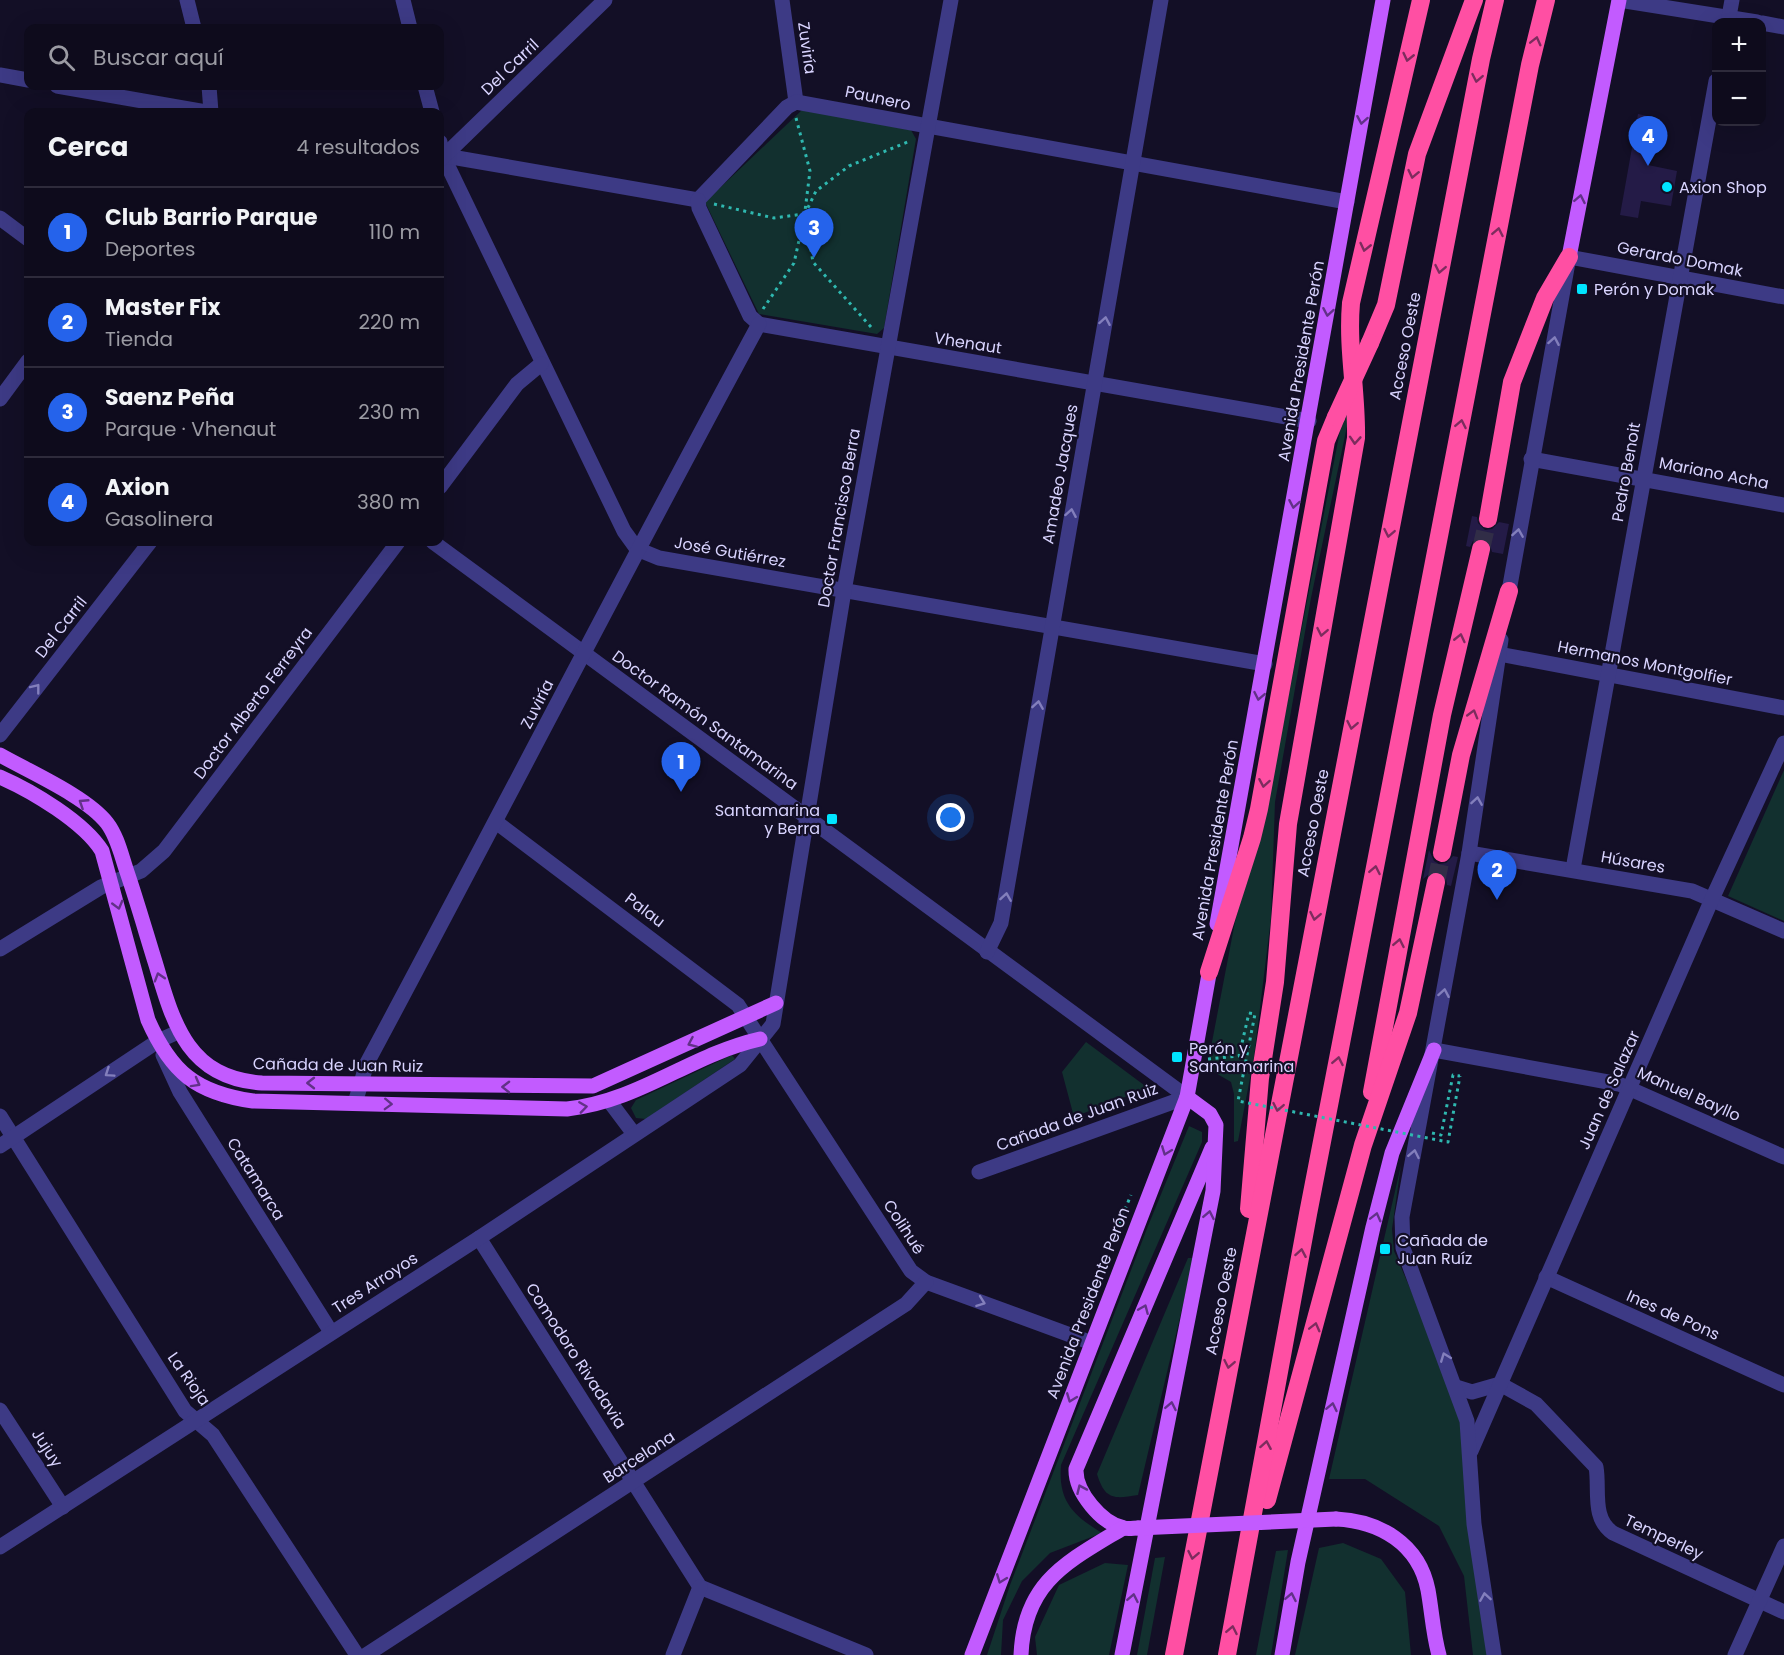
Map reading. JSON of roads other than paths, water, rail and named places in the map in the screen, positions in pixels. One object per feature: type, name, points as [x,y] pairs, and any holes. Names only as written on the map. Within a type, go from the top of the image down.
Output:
[{"type":"highway","points":[[1240,1306],[1260,1078],[1275,982],[1288,824],[1356,438],[1357,414],[1349,330],[1352,303],[1421,0]]},
{"type":"highway","points":[[1209,972],[1254,829],[1326,441],[1386,305],[1424,133],[1474,0]]},
{"type":"highway","name":"Acceso Oeste","points":[[1174,1655],[1494,0]]},
{"type":"highway","points":[[1227,1655],[1308,1214],[1530,65],[1546,0]]},
{"type":"highway","points":[[1488,519],[1512,382],[1545,298],[1569,257]]},
{"type":"highway","points":[[1363,1145],[1442,715],[1481,549]]},
{"type":"highway","points":[[1442,853],[1461,755],[1509,591]]},
{"type":"highway","points":[[1237,1605],[1309,1350],[1363,1145],[1408,1013],[1436,882]]},
{"type":"main road","name":"Avenida Presidente Perón","points":[[972,1655],[1187,1097],[1383,0]]},
{"type":"main road","points":[[1569,257],[1619,0]]},
{"type":"main road","name":"Cañada de Juan Ruiz","points":[[0,755],[98,813],[116,837],[178,1032],[193,1052],[210,1068],[243,1082],[593,1086],[746,1019],[776,1003]]},
{"type":"main road","points":[[0,777],[60,813],[94,838],[102,851],[148,1020],[158,1041],[173,1065],[187,1078],[219,1094],[253,1101],[567,1109],[610,1102],[728,1046],[760,1039]]},
{"type":"main road","points":[[1282,1655],[1298,1562],[1373,1227],[1392,1153],[1434,1050]]},
{"type":"main road","points":[[1122,1655],[1210,1209],[1217,1129],[1214,1118],[1187,1097]]},
{"type":"main road","points":[[1131,1528],[1097,1511],[1083,1496],[1077,1481],[1078,1463],[1216,1139]]},
{"type":"main road","points":[[1021,1655],[1027,1618],[1036,1596],[1047,1580],[1067,1563],[1131,1528],[1336,1519],[1374,1525],[1401,1542],[1421,1570],[1429,1599],[1438,1655]]},
{"type":"main road","points":[[1429,1599],[1430,1655]]},
{"type":"street","points":[[187,0],[193,24]]},
{"type":"street","points":[[403,0],[409,24]]},
{"type":"street","name":"Del Carril","points":[[444,149],[605,0]]},
{"type":"street","name":"Zuviría","points":[[782,0],[798,109]]},
{"type":"street","name":"Doctor Francisco Berra","points":[[760,1039],[773,1024],[844,591],[951,0]]},
{"type":"street","name":"Amadeo Jacques","points":[[987,952],[1001,923],[1161,0]]},
{"type":"street","points":[[1619,0],[1717,18]]},
{"type":"street","points":[[1728,18],[1732,0]]},
{"type":"street","points":[[1766,24],[1784,27]]},
{"type":"street","points":[[0,75],[24,79]]},
{"type":"street","points":[[80,90],[183,108]]},
{"type":"street","points":[[209,90],[211,108]]},
{"type":"street","points":[[426,90],[431,108]]},
{"type":"street","name":"Pedro Benoit","points":[[1573,869],[1712,102]]},
{"type":"street","points":[[698,200],[787,107],[798,109]]},
{"type":"street","name":"Paunero","points":[[798,109],[927,127],[1347,202]]},
{"type":"street","points":[[444,154],[698,200]]},
{"type":"street","points":[[444,161],[624,531],[637,549]]},
{"type":"street","points":[[698,200],[699,208],[750,316],[759,324]]},
{"type":"street","points":[[0,218],[24,236]]},
{"type":"street","points":[[1494,1655],[1474,1524],[1467,1421],[1402,1248],[1402,1216],[1469,853],[1531,459],[1569,257]]},
{"type":"street","name":"Gerardo Domak","points":[[1569,257],[1784,297]]},
{"type":"street","name":"Zuviría","points":[[355,1103],[367,1063],[496,822],[637,549],[759,324]]},
{"type":"street","name":"Vhenaut","points":[[759,324],[889,349],[1094,382],[1309,421]]},
{"type":"street","points":[[444,482],[518,384],[541,364]]},
{"type":"street","points":[[0,399],[24,366]]},
{"type":"street","name":"Mariano Acha","points":[[1531,459],[1784,505]]},
{"type":"street","name":"Del Carril","points":[[0,735],[147,546]]},
{"type":"street","name":"Doctor Alberto Ferreyra","points":[[0,949],[111,882],[141,871],[164,851],[395,546]]},
{"type":"street","name":"Doctor Ramón Santamarina","points":[[438,546],[1187,1097]]},
{"type":"street","name":"José Gutiérrez","points":[[637,549],[659,558],[1265,664]]},
{"type":"street","name":"Hermanos Montgolfier","points":[[1499,654],[1784,708]]},
{"type":"street","name":"Juan de Salazar","points":[[1470,1453],[1712,898],[1784,743]]},
{"type":"street","name":"Palau","points":[[496,822],[731,998],[760,1039]]},
{"type":"street","name":"Húsares","points":[[1469,853],[1692,891],[1784,931]]},
{"type":"street","points":[[0,1146],[158,1041],[178,1032]]},
{"type":"street","name":"Tres Arroyos","points":[[0,1547],[479,1238],[740,1065],[760,1039]]},
{"type":"street","name":"Colihué","points":[[760,1039],[911,1271],[926,1282],[1092,1343]]},
{"type":"street","name":"Catamarca","points":[[158,1041],[180,1092],[331,1332]]},
{"type":"street","name":"Manuel Bayllo","points":[[1434,1050],[1631,1088],[1784,1156]]},
{"type":"street","name":"Cañada de Juan Ruiz","points":[[979,1172],[1187,1097]]},
{"type":"street","points":[[610,1102],[634,1134]]},
{"type":"street","name":"La Rioja","points":[[0,1116],[185,1411],[213,1435],[357,1655]]},
{"type":"street","name":"Comodoro Rivadavia","points":[[479,1238],[700,1587]]},
{"type":"street","name":"Ines de Pons","points":[[1546,1277],[1784,1385]]},
{"type":"street","name":"Barcelona","points":[[366,1655],[906,1304],[926,1282]]},
{"type":"street","points":[[1456,1387],[1472,1392],[1500,1384]]},
{"type":"street","name":"Temperley","points":[[1500,1384],[1529,1398],[1591,1458],[1598,1477],[1599,1514],[1606,1529],[1784,1611]]},
{"type":"street","name":"Jujuy","points":[[0,1410],[63,1507]]},
{"type":"street","points":[[1735,1655],[1784,1546]]},
{"type":"street","points":[[673,1655],[700,1587],[866,1655]]},
{"type":"tunnel","points":[[1481,549],[1488,519]]},
{"type":"tunnel","points":[[1436,882],[1442,853]]},
{"type":"place","name":"Axion","points":[[1648,166]]},
{"type":"place","name":"Axion Shop","points":[[1667,187]]},
{"type":"place","name":"Saenz Peña","points":[[814,258]]},
{"type":"place","name":"Perón y Domak","points":[[1582,289]]},
{"type":"place","name":"Club Barrio Parque","points":[[681,792]]},
{"type":"place","name":"Santamarina y Berra","points":[[832,819]]},
{"type":"place","name":"Master Fix","points":[[1497,900]]},
{"type":"place","name":"Perón y Santamarina","points":[[1177,1057]]},
{"type":"place","name":"Cañada de Juan Ruíz","points":[[1385,1249]]}]
